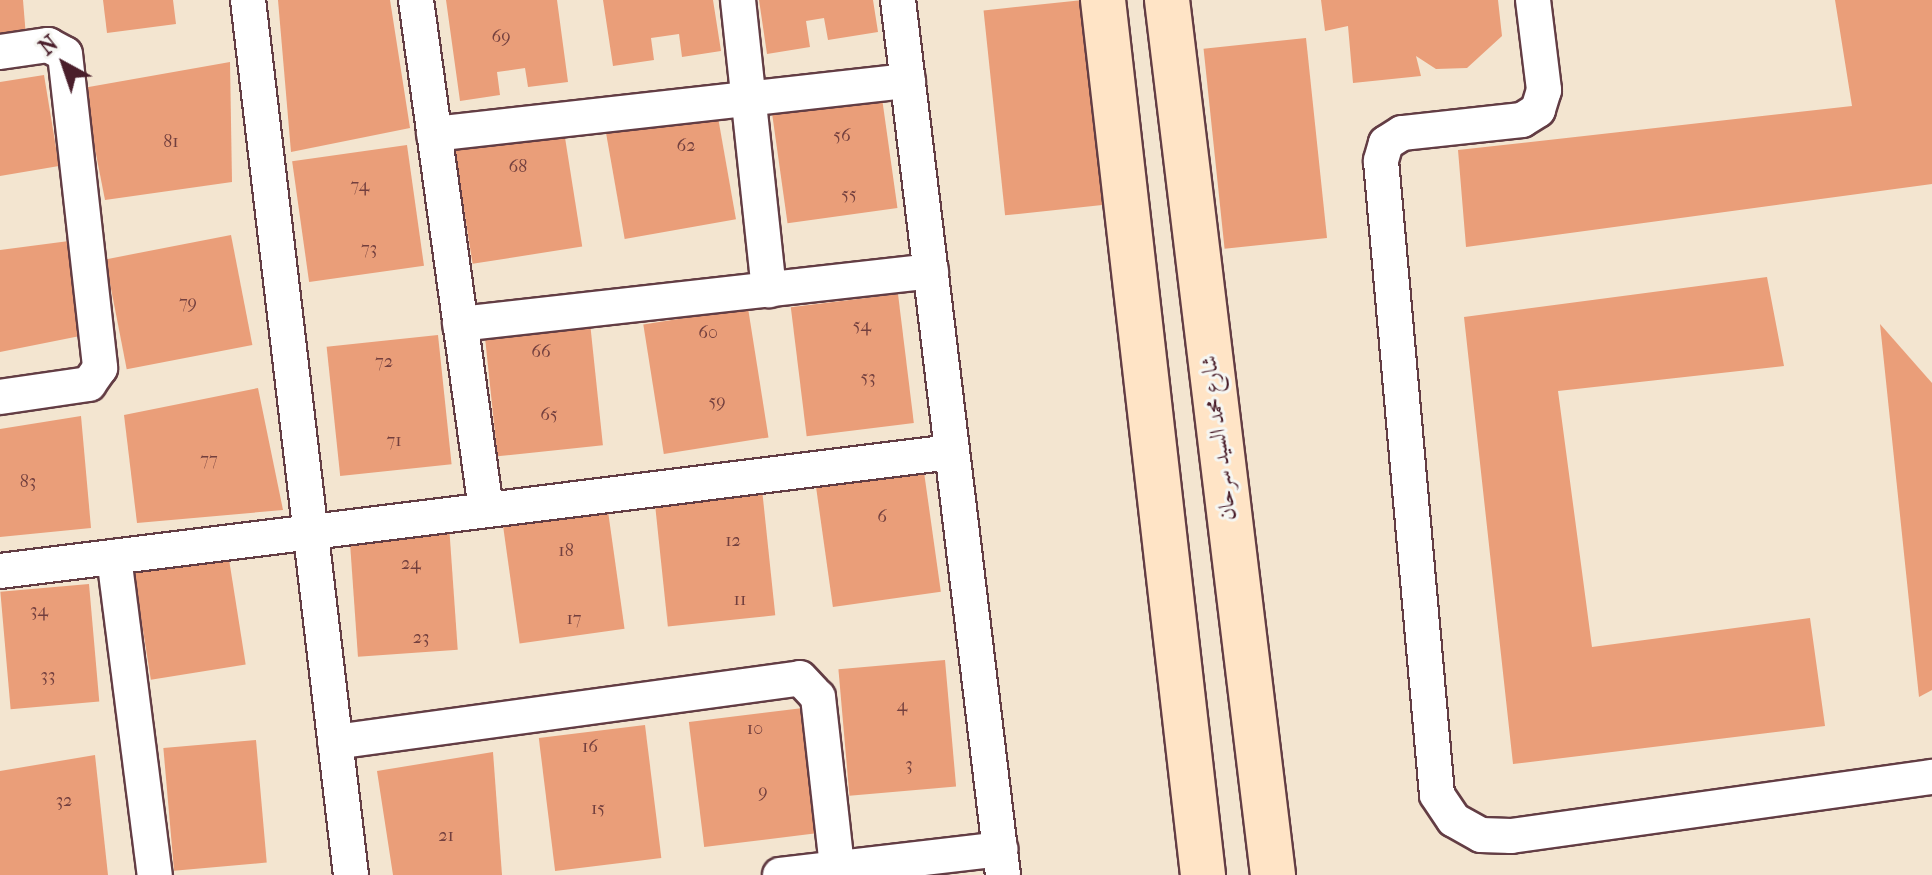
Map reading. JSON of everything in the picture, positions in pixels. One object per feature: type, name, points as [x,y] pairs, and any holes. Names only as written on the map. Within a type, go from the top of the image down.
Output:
[{"type":"street","points":[[248,0],[351,875]]},
{"type":"street","points":[[416,0],[486,510]]},
{"type":"street","points":[[738,0],[769,290]]},
{"type":"street","points":[[780,875],[1001,862],[898,0]]},
{"type":"street","points":[[1103,0],[1155,484],[1203,875]]},
{"type":"street","name":"شارع محمد السيد سرحان","points":[[1167,0],[1273,875]]},
{"type":"street","points":[[1533,0],[1544,90],[1538,110],[1522,120],[1402,133],[1386,143],[1381,161],[1437,795],[1454,820],[1481,835],[1511,836],[1932,777]]},
{"type":"street","points":[[0,52],[48,45],[65,54],[100,368],[89,384],[0,397]]},
{"type":"street","points":[[434,134],[908,81]]},
{"type":"street","points":[[460,324],[931,271]]},
{"type":"street","points":[[0,571],[952,452]]},
{"type":"street","points":[[1155,484],[1224,479]]},
{"type":"street","points":[[114,557],[155,875]]},
{"type":"street","points":[[335,742],[800,678],[818,697],[837,872]]},
{"type":"building","points":[[0,0],[23,0],[26,37],[0,40]]},
{"type":"building","points":[[103,0],[173,0],[176,24],[107,33]]},
{"type":"building","points":[[278,0],[390,0],[410,128],[291,152]]},
{"type":"building","points":[[446,0],[557,0],[568,82],[528,87],[525,68],[497,72],[500,95],[460,101]]},
{"type":"building","points":[[603,0],[713,0],[721,51],[682,57],[679,34],[651,38],[654,60],[613,66]]},
{"type":"building","points":[[759,0],[873,0],[878,32],[828,40],[824,18],[806,21],[810,47],[767,54]]},
{"type":"building","points":[[1083,0],[1105,205],[1005,215],[984,10]]},
{"type":"building","points":[[1321,0],[1498,0],[1502,36],[1467,68],[1436,69],[1416,56],[1421,76],[1353,83],[1348,26],[1325,31]]},
{"type":"building","points":[[1835,0],[1932,0],[1932,184],[1466,247],[1458,150],[1852,106]]},
{"type":"building","points":[[1306,38],[1327,238],[1225,249],[1204,49]]},
{"type":"building","points":[[230,62],[232,182],[105,200],[83,88]]},
{"type":"building","points":[[44,75],[59,166],[0,176],[0,82]]},
{"type":"building","points":[[882,98],[897,208],[788,223],[772,113]]},
{"type":"building","points":[[716,106],[736,219],[625,239],[605,126]]},
{"type":"building","points":[[563,125],[582,246],[473,264],[453,142]]},
{"type":"building","points":[[407,145],[424,266],[309,282],[292,161]]},
{"type":"building","points":[[231,235],[252,345],[127,369],[105,259]]},
{"type":"building","points":[[69,241],[80,336],[0,352],[0,250]]},
{"type":"building","points":[[1767,277],[1784,366],[1558,391],[1592,647],[1810,618],[1825,726],[1513,764],[1464,317]]},
{"type":"building","points":[[898,294],[914,423],[807,436],[791,307]]},
{"type":"building","points":[[748,308],[768,437],[664,454],[643,325]]},
{"type":"building","points":[[589,313],[603,445],[497,456],[484,324]]},
{"type":"building","points":[[1880,324],[1932,383],[1932,690],[1919,697]]},
{"type":"building","points":[[438,335],[452,464],[340,476],[327,347]]},
{"type":"building","points":[[258,388],[283,510],[137,523],[124,415]]},
{"type":"building","points":[[81,416],[91,528],[0,537],[0,429]]},
{"type":"building","points":[[924,472],[941,592],[833,607],[816,487]]},
{"type":"building","points":[[762,489],[775,615],[668,627],[655,500]]},
{"type":"building","points":[[607,504],[625,629],[520,644],[502,519]]},
{"type":"building","points":[[449,525],[458,650],[358,657],[349,532]]},
{"type":"building","points":[[228,553],[246,665],[151,680],[133,568]]},
{"type":"building","points":[[89,584],[99,702],[11,709],[0,592]]},
{"type":"building","points":[[945,660],[956,787],[849,796],[838,669]]},
{"type":"building","points":[[803,708],[818,833],[704,847],[689,722]]},
{"type":"building","points":[[645,725],[661,858],[555,871],[539,738]]},
{"type":"building","points":[[256,740],[267,863],[174,871],[163,748]]},
{"type":"building","points":[[493,752],[502,875],[393,875],[377,771]]},
{"type":"building","points":[[95,755],[108,875],[0,875],[0,771]]}]
